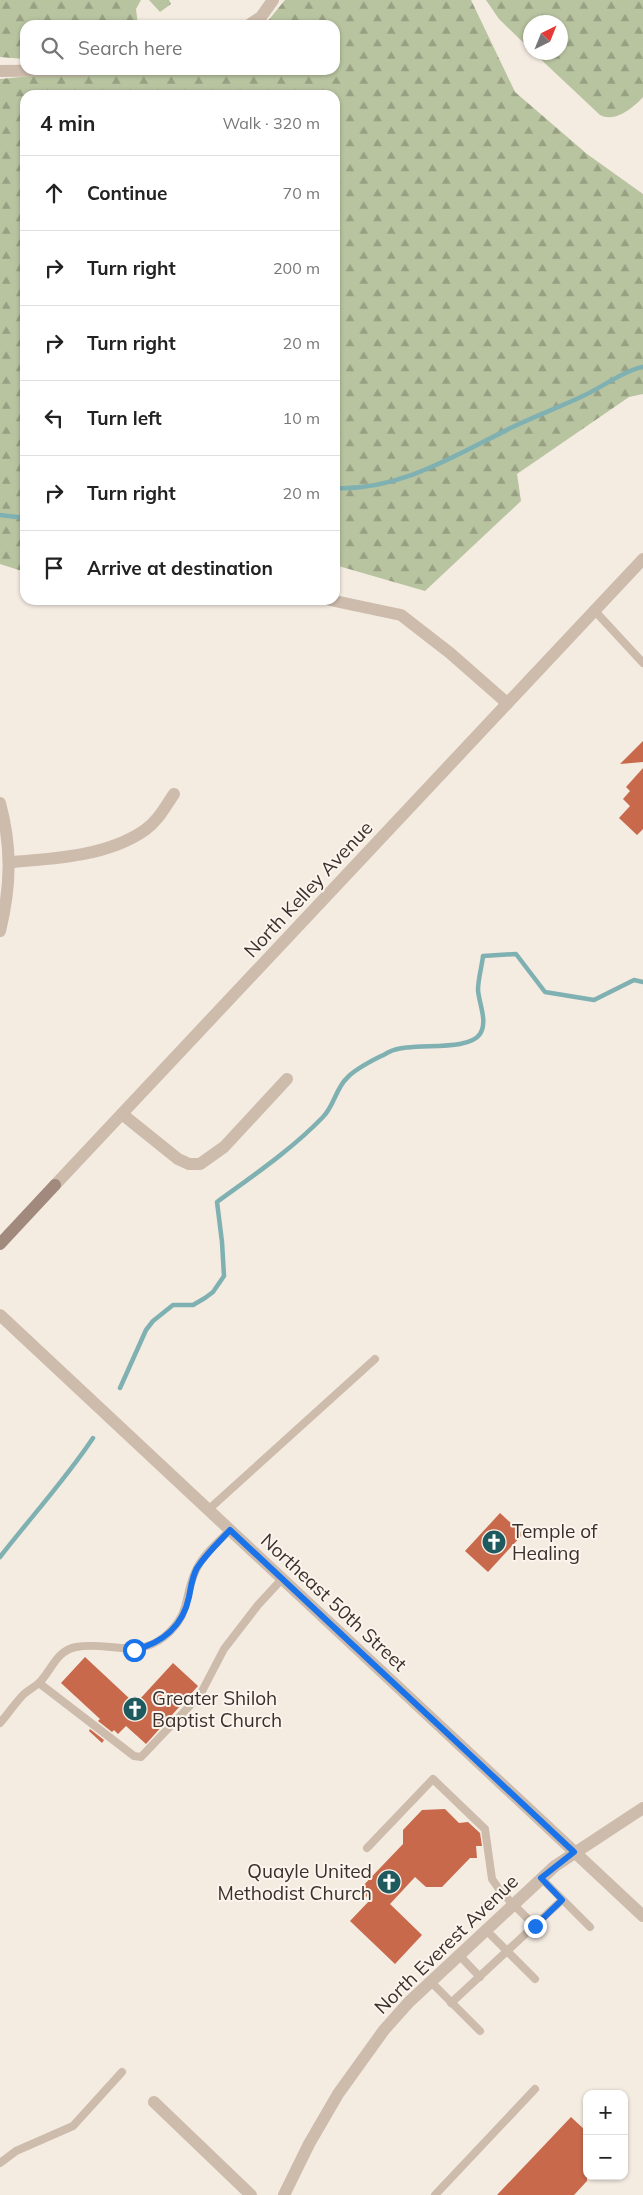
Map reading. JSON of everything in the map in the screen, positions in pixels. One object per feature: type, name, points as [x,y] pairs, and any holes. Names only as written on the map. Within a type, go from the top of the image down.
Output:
[{"type":"main road","name":"North Kelley Avenue","points":[[0,1244],[55,1186]]},
{"type":"street","points":[[256,20],[261,17],[273,0]]},
{"type":"street","points":[[0,71],[20,71]]},
{"type":"street","name":"North Kelley Avenue","points":[[55,1186],[643,558]]},
{"type":"street","points":[[340,602],[401,615],[450,652],[507,703]]},
{"type":"street","points":[[11,862],[70,856],[105,848],[122,841],[144,831],[155,822],[174,794]]},
{"type":"street","points":[[0,803],[9,842],[11,862],[6,908],[0,931]]},
{"type":"street","points":[[122,1114],[178,1159],[189,1164],[200,1164],[224,1147],[287,1079]]},
{"type":"street","name":"Northeast 50th Street","points":[[0,1315],[643,1916]]},
{"type":"street","name":"North Everest Avenue","points":[[284,2195],[309,2144],[338,2094],[384,2030],[430,1981],[541,1878],[574,1852],[643,1808]]},
{"type":"street","points":[[154,2102],[251,2195]]},
{"type":"lane","points":[[594,610],[643,663]]},
{"type":"lane","points":[[208,1510],[375,1359]]},
{"type":"lane","points":[[0,1724],[23,1695],[39,1682],[55,1660],[64,1652],[76,1647],[134,1650],[152,1646],[165,1637],[179,1622],[186,1609],[192,1579],[197,1568],[230,1530]]},
{"type":"lane","points":[[39,1682],[134,1756],[142,1756],[200,1695],[224,1649],[258,1604],[282,1579]]},
{"type":"lane","points":[[367,1848],[433,1779],[485,1829],[492,1879],[535,1926]]},
{"type":"lane","points":[[541,1878],[590,1928]]},
{"type":"lane","points":[[451,2003],[562,1900]]},
{"type":"lane","points":[[486,1929],[535,1979]]},
{"type":"lane","points":[[458,1954],[480,1976]]},
{"type":"lane","points":[[430,1981],[480,2031]]},
{"type":"lane","points":[[0,2163],[16,2151],[73,2126],[122,2072]]},
{"type":"lane","points":[[435,2195],[535,2089]]},
{"type":"green space","points":[[0,0],[141,0],[136,9],[137,20],[20,20],[20,59],[0,57]]},
{"type":"green space","points":[[149,0],[169,0],[171,4],[160,12]]},
{"type":"green space","points":[[285,0],[471,0],[515,92],[587,154],[643,194],[643,394],[629,397],[517,474],[521,501],[425,591],[340,566],[340,90],[20,90],[20,570],[0,564],[0,79],[41,75],[340,75],[340,20],[269,20]]},
{"type":"green space","points":[[486,0],[643,0],[643,97],[629,110],[618,116],[606,117],[600,115],[541,60],[568,60],[568,15],[523,15],[523,42],[499,19]]},
{"type":"building","points":[[643,741],[643,762],[620,764]]},
{"type":"building","points":[[643,768],[643,829],[637,835],[619,818],[630,806],[623,799],[630,791],[626,787]]},
{"type":"building","name":"Temple of Healing","points":[[500,1513],[523,1534],[488,1572],[465,1551]]},
{"type":"building","name":"Greater Shiloh Baptist Church","points":[[85,1657],[131,1700],[135,1696],[139,1700],[173,1663],[198,1686],[146,1744],[126,1726],[118,1734],[114,1730],[112,1732],[98,1721],[100,1719],[61,1683]]},
{"type":"building","points":[[90,1729],[104,1740],[102,1743],[89,1731]]},
{"type":"building","name":"Quayle United Methodist Church","points":[[445,1809],[459,1823],[468,1822],[480,1833],[482,1846],[476,1846],[477,1858],[470,1858],[442,1887],[426,1887],[415,1877],[390,1904],[422,1935],[395,1964],[350,1921],[370,1900],[359,1890],[403,1844],[403,1830],[422,1810]]},
{"type":"building","points":[[571,2117],[583,2128],[583,2180],[587,2181],[574,2195],[497,2195]]},
{"type":"waterway","points":[[340,488],[384,483],[430,468],[519,424],[585,395],[621,375],[643,367]]},
{"type":"waterway","points":[[0,515],[20,517]]},
{"type":"waterway","points":[[120,1388],[146,1330],[153,1321],[173,1305],[193,1305],[205,1298],[213,1292],[224,1276],[217,1202],[272,1162],[311,1129],[327,1113],[343,1082],[361,1067],[398,1049],[463,1043],[473,1040],[480,1034],[483,1018],[478,990],[483,956],[516,954],[545,992],[594,1000],[634,980],[643,982]]},
{"type":"waterway","points":[[0,1557],[59,1484],[93,1438]]},
{"type":"place","name":"Temple of Healing","points":[[494,1542]]},
{"type":"place","name":"Greater Shiloh Baptist Church","points":[[135,1709]]},
{"type":"place","name":"Quayle United Methodist Church","points":[[389,1882]]},
{"type":"route","points":[[134,1650],[152,1646],[165,1637],[179,1622],[186,1609],[192,1579],[197,1568],[208,1553],[230,1530],[574,1852],[541,1878],[562,1900],[535,1926]]}]
